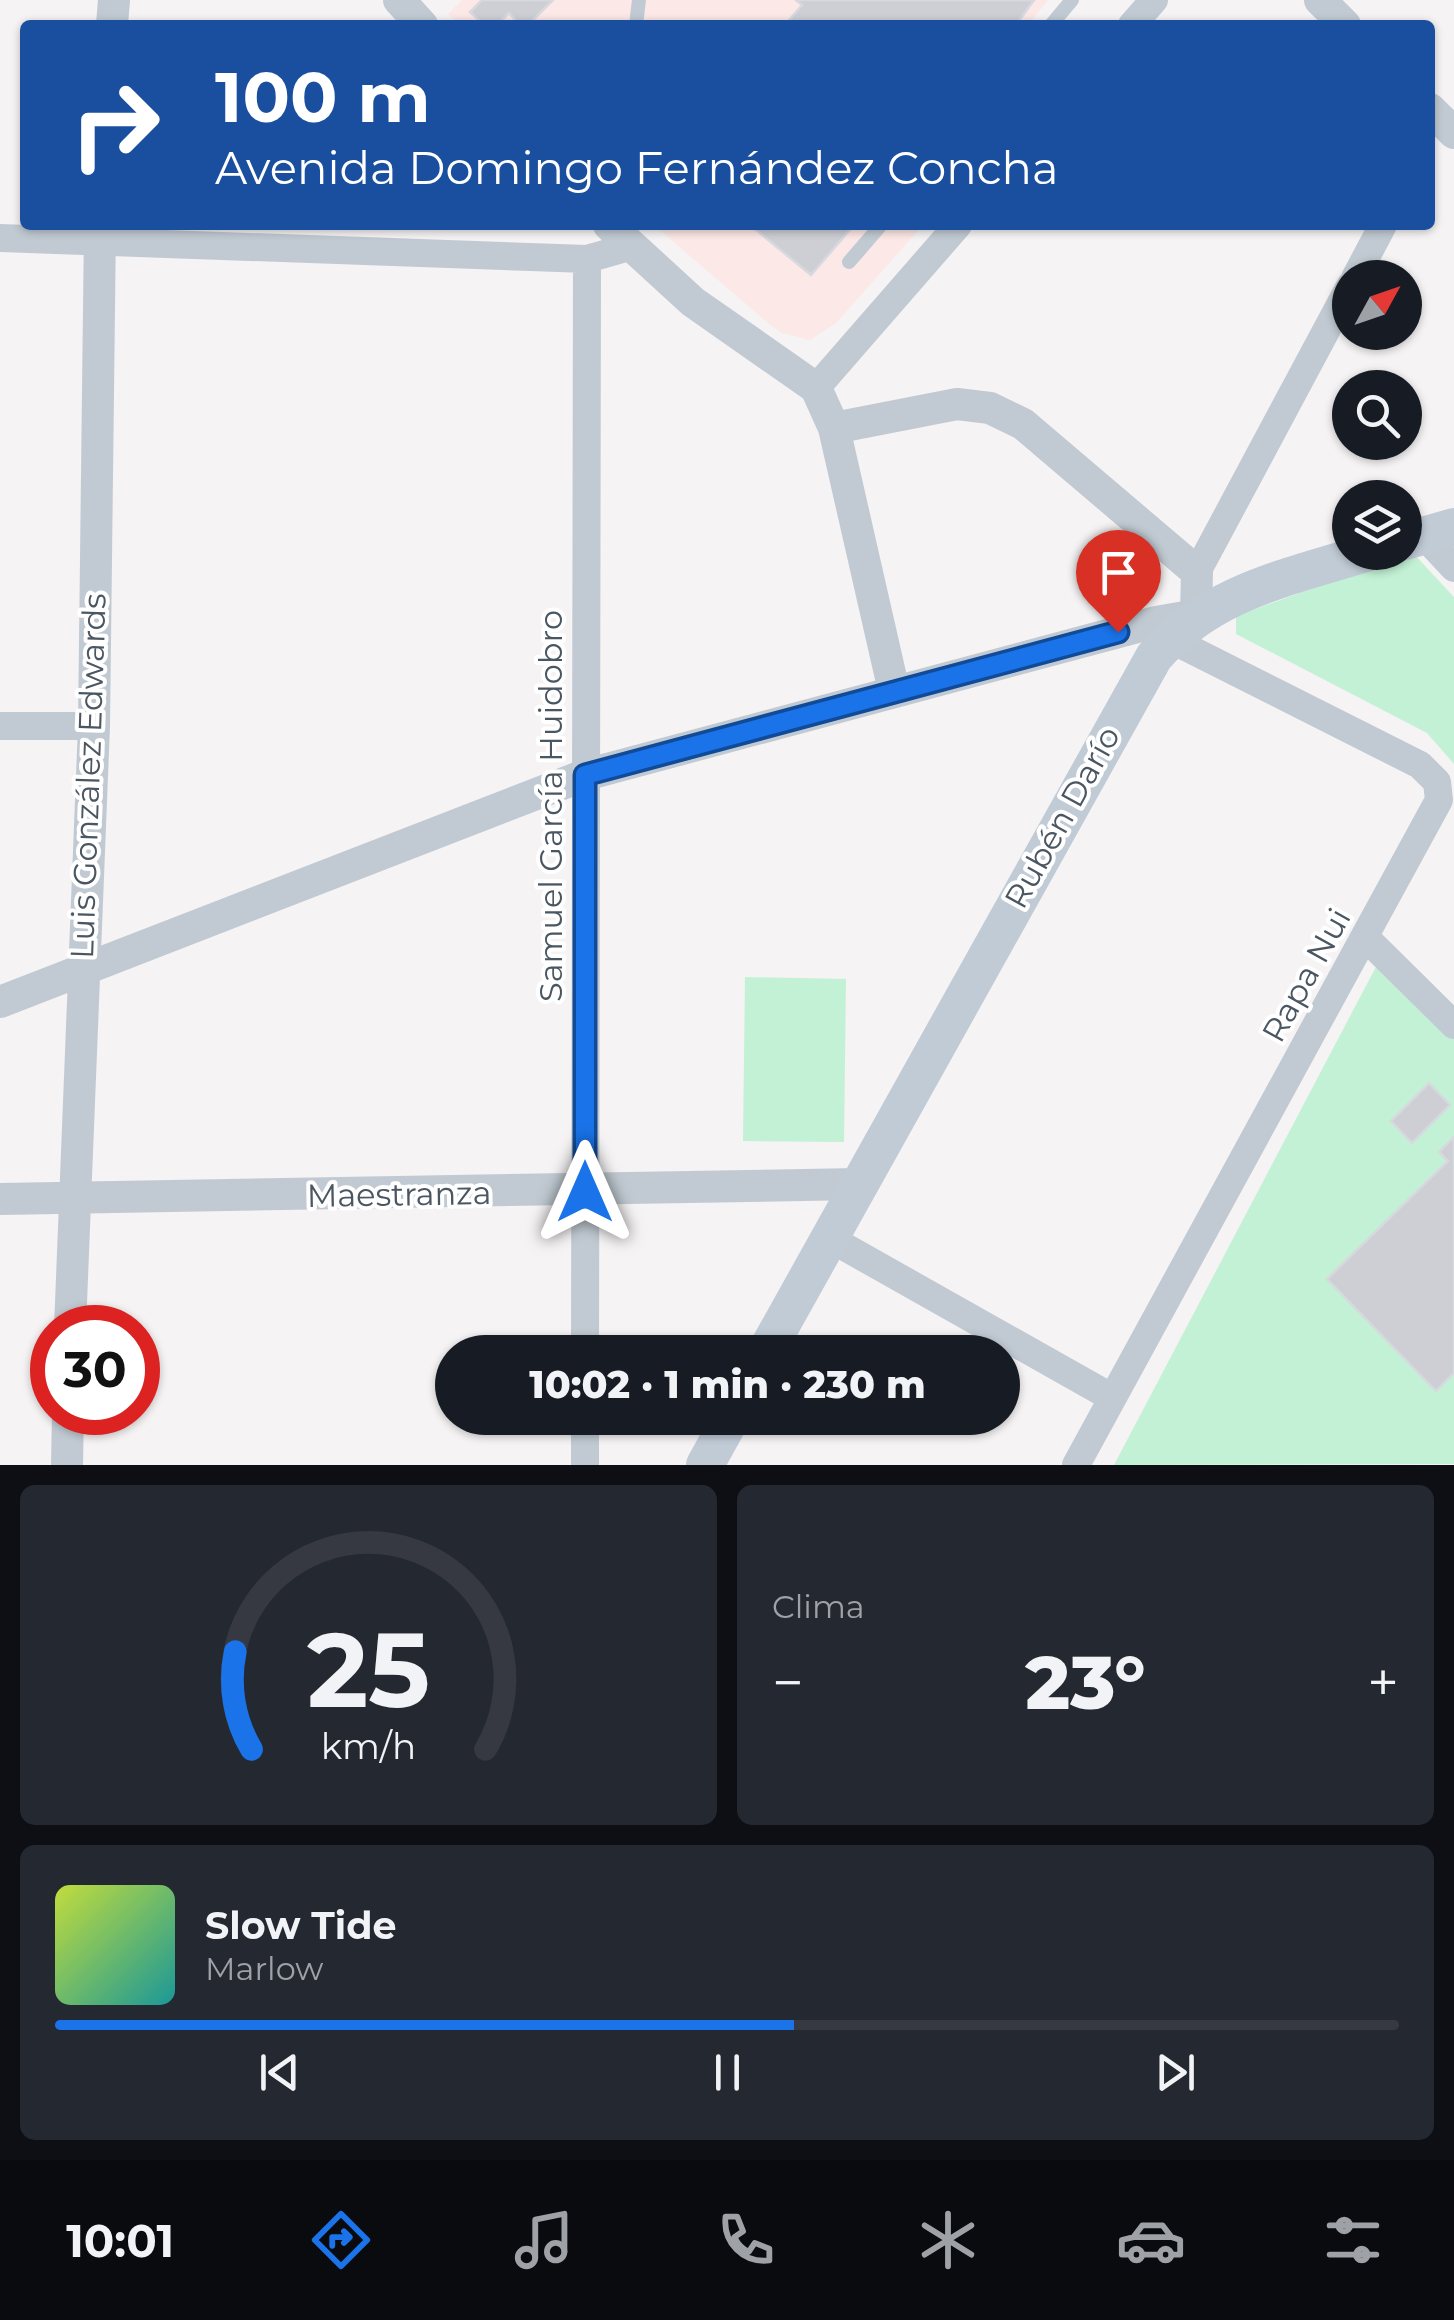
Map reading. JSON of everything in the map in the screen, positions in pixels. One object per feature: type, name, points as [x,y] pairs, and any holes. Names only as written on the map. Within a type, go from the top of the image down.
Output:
[{"type":"main road","points":[[1183,627],[1238,594],[1332,564]]},
{"type":"main road","name":"Rubén Darío","points":[[775,1335],[1127,701],[1183,627]]},
{"type":"main road","points":[[704,1465],[721,1435]]},
{"type":"street","points":[[399,0],[417,20]]},
{"type":"street","points":[[1136,20],[1154,0]]},
{"type":"street","points":[[1320,0],[1340,20]]},
{"type":"street","points":[[816,388],[954,230]]},
{"type":"street","points":[[1365,260],[1380,230]]},
{"type":"street","points":[[0,238],[100,234],[587,259],[619,236],[692,302],[816,388],[834,428],[894,692]]},
{"type":"street","name":"Luis González Edwards","points":[[71,1305],[81,969],[94,726],[100,234]]},
{"type":"street","name":"Samuel García Huidobro","points":[[585,1335],[587,259]]},
{"type":"street","points":[[0,1002],[585,775],[894,692],[1183,627],[1197,572],[1332,320]]},
{"type":"street","points":[[834,428],[957,404],[1008,415],[1197,572]]},
{"type":"street","points":[[1427,534],[1454,568]]},
{"type":"street","name":"Rapa Nui","points":[[1076,1465],[1439,800],[1431,772],[1183,627]]},
{"type":"street","points":[[0,726],[94,726]]},
{"type":"street","points":[[1366,938],[1454,1025]]},
{"type":"street","name":"Maestranza","points":[[0,1199],[585,1192],[858,1184]]},
{"type":"street","points":[[829,1238],[1111,1397]]},
{"type":"street","points":[[67,1465],[68,1435]]},
{"type":"street","points":[[585,1435],[585,1465]]},
{"type":"lane","points":[[1055,20],[1072,0]]},
{"type":"lane","points":[[849,262],[877,230]]},
{"type":"shaded area","points":[[462,0],[1048,0],[1032,20],[454,20],[448,14]]},
{"type":"shaded area","points":[[660,230],[919,230],[836,323],[810,340],[782,333]]},
{"type":"green space","points":[[1422,563],[1454,597],[1454,764],[1427,733],[1236,634],[1236,616],[1362,570],[1422,570]]},
{"type":"green space","points":[[1378,963],[1454,1039],[1454,1464],[1114,1465]]},
{"type":"green space","points":[[745,977],[846,979],[844,1142],[743,1141]]},
{"type":"building","points":[[482,0],[553,0],[533,20],[515,20],[509,13],[502,20],[479,20],[470,12]]},
{"type":"building","points":[[796,0],[1034,0],[1020,20],[789,20],[802,5]]},
{"type":"building","points":[[756,230],[850,230],[811,275]]},
{"type":"building","points":[[1429,1083],[1450,1105],[1412,1143],[1391,1121]]},
{"type":"building","points":[[1454,1137],[1454,1373],[1436,1391],[1327,1279],[1448,1161],[1439,1152]]},
{"type":"route","points":[[585,1192],[585,775],[1118,632]]}]
